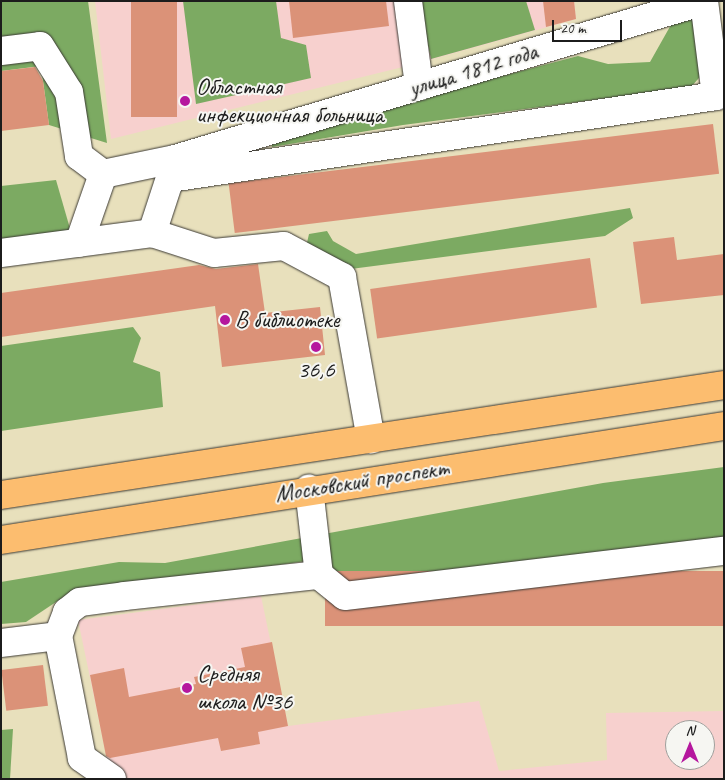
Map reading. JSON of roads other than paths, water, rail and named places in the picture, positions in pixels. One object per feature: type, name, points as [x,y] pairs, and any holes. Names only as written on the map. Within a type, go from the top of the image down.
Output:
[{"type":"main road","name":"Московский проспект","points":[[1,495],[724,385]]},
{"type":"main road","name":"Московский проспект","points":[[1,540],[309,489],[724,426]]},
{"type":"street","points":[[408,1],[420,86]]},
{"type":"street","points":[[152,233],[173,169],[716,96],[704,1]]},
{"type":"street","name":"улица 1812 года","points":[[103,174],[173,169],[420,86],[704,1]]},
{"type":"street","points":[[1,51],[40,46],[69,92],[79,156],[103,174],[79,243]]},
{"type":"street","points":[[1,253],[152,233],[214,253],[284,246],[342,277],[371,439]]},
{"type":"street","points":[[309,489],[319,575],[345,596],[724,551]]},
{"type":"street","points":[[112,779],[82,758],[58,636],[67,612],[80,602],[319,575]]},
{"type":"street","points":[[1,643],[58,636]]},
{"type":"place","name":"Областная инфекционная больница","points":[[185,101]]},
{"type":"place","name":"В библиотеке","points":[[225,320]]},
{"type":"place","name":"36,6","points":[[316,347]]},
{"type":"place","name":"Средняя школа №36","points":[[187,688]]}]
